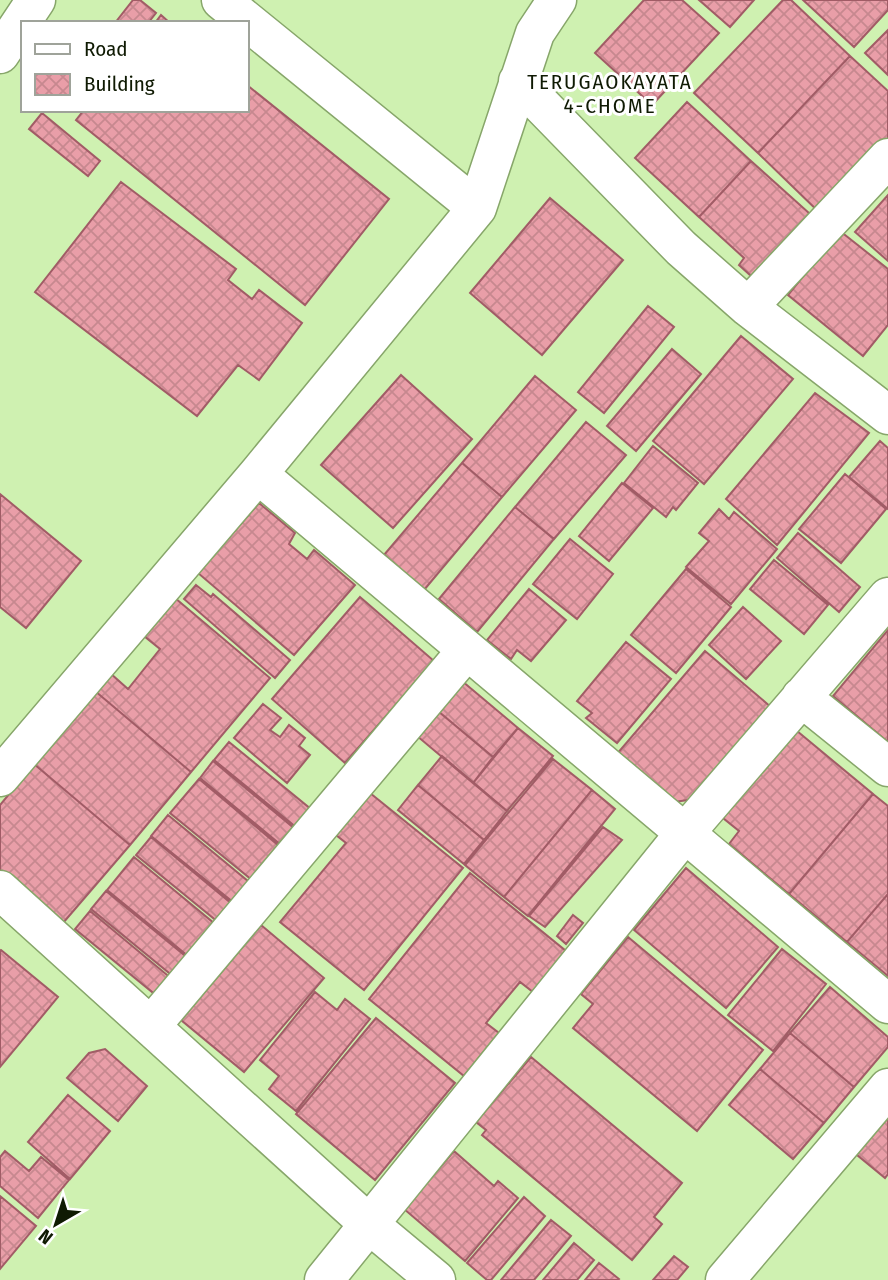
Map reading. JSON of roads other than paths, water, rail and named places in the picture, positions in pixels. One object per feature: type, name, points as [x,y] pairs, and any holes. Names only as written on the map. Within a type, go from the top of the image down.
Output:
[{"type":"street","points":[[22,21],[36,0]]},
{"type":"street","points":[[221,0],[247,21]]},
{"type":"street","points":[[0,777],[258,474],[477,208],[535,33],[557,0]]},
{"type":"street","points":[[0,54],[21,22]]},
{"type":"street","points":[[248,22],[477,208]]},
{"type":"street","points":[[518,81],[681,248],[748,307],[888,415]]},
{"type":"street","points":[[748,307],[888,158]]},
{"type":"street","points":[[258,474],[888,1004]]},
{"type":"street","points":[[324,1280],[685,833],[888,597]]},
{"type":"street","points":[[151,1026],[467,650]]},
{"type":"street","points":[[802,698],[888,767]]},
{"type":"street","points":[[0,891],[370,1225],[436,1280]]},
{"type":"street","points":[[725,1280],[888,1088]]},
{"type":"district","name":"TERUGAOKAYATA 4-CHOME","points":[[610,94]]}]
